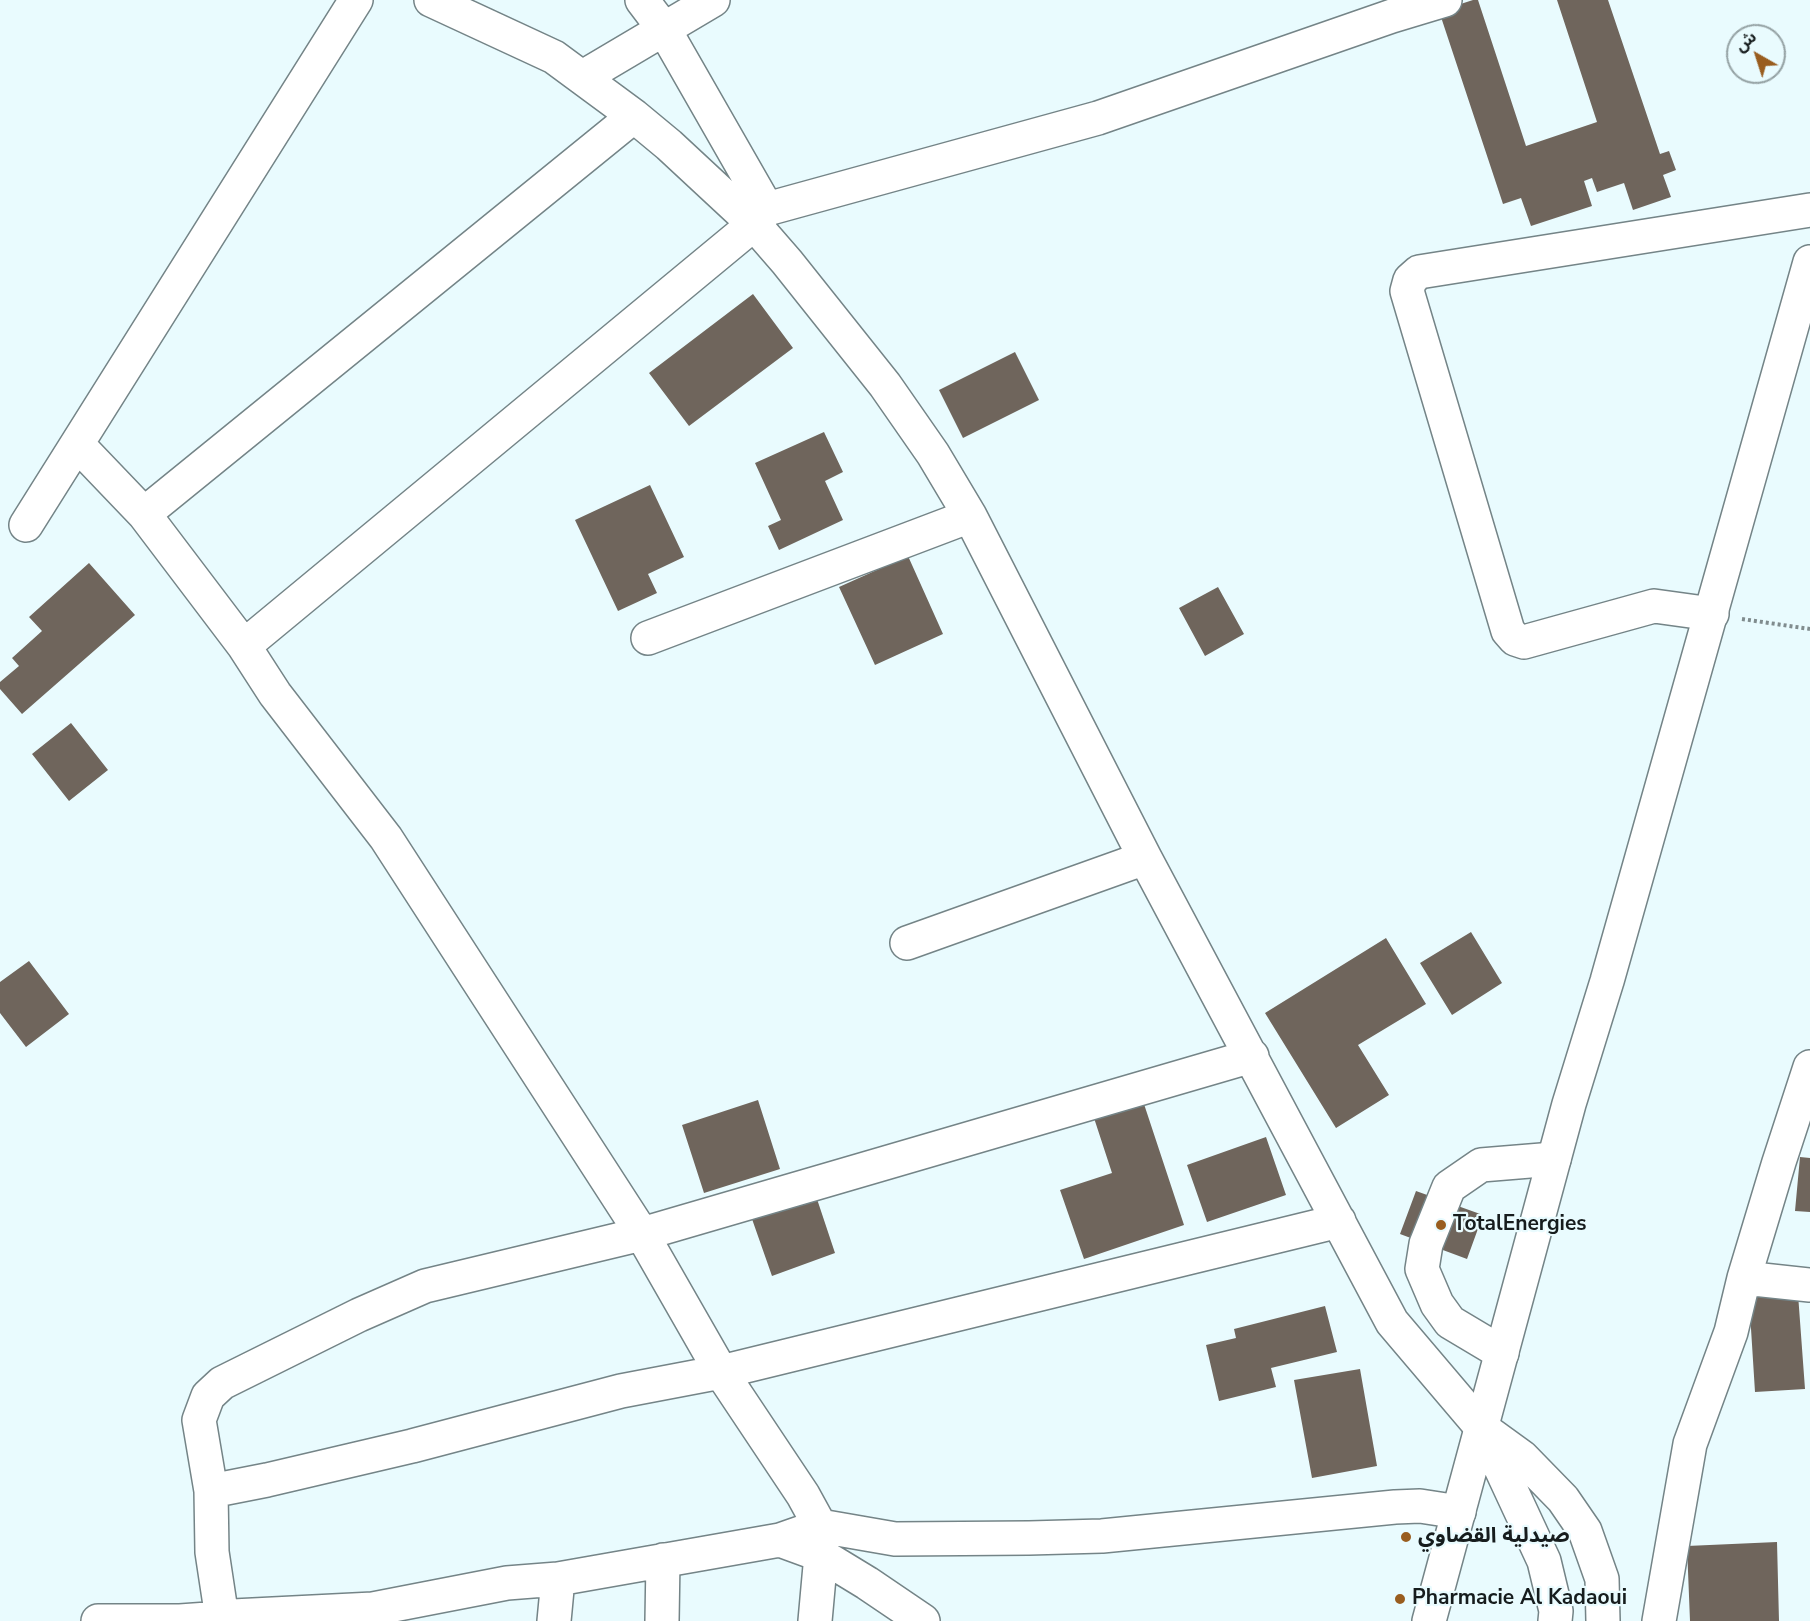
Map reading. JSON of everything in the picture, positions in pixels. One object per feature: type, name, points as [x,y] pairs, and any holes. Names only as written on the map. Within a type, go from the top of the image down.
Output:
[{"type":"street","points":[[26,525],[356,0]]},
{"type":"street","points":[[431,0],[523,40],[554,57],[634,116],[760,216]]},
{"type":"street","points":[[642,0],[664,29],[760,216],[788,262],[885,385],[933,454],[970,516],[1145,858],[1392,1322],[1482,1428],[1521,1457],[1555,1490],[1585,1531],[1602,1580],[1603,1621]]},
{"type":"street","points":[[583,77],[713,0]]},
{"type":"street","points":[[244,646],[760,216],[1098,118],[1389,8],[1445,0]]},
{"type":"street","points":[[144,514],[634,116]]},
{"type":"street","points":[[1712,614],[1654,606],[1524,642],[1515,639],[1508,631],[1407,291],[1410,280],[1419,272],[1810,210]]},
{"type":"street","points":[[1429,1621],[1554,1159],[1712,614],[1810,262]]},
{"type":"street","points":[[77,444],[144,514],[244,646],[275,694],[386,838],[642,1234],[722,1372],[803,1496],[821,1540],[867,1582],[923,1621]]},
{"type":"street","points":[[648,638],[970,516]]},
{"type":"street","points":[[907,943],[1145,858]]},
{"type":"street","points":[[222,1619],[212,1552],[211,1491],[199,1420],[208,1396],[222,1383],[359,1315],[425,1286],[642,1234],[1252,1056]]},
{"type":"street","points":[[1659,1621],[1690,1444],[1731,1332],[1744,1278],[1799,1135],[1810,1067]]},
{"type":"street","points":[[1502,1353],[1450,1322],[1437,1304],[1422,1269],[1426,1244],[1449,1187],[1481,1165],[1554,1159]]},
{"type":"street","points":[[211,1491],[390,1451],[621,1392],[722,1372],[1340,1221]]},
{"type":"street","points":[[1744,1278],[1810,1285]]},
{"type":"street","points":[[1407,1342],[1437,1304]]},
{"type":"street","points":[[1482,1428],[1544,1562],[1556,1611],[1556,1621]]},
{"type":"street","points":[[98,1621],[179,1621],[373,1609],[507,1583],[558,1579],[780,1540],[1102,1536],[1395,1507],[1420,1506],[1459,1512]]},
{"type":"street","points":[[815,1621],[821,1540]]},
{"type":"street","points":[[662,1621],[663,1560]]},
{"type":"street","points":[[554,1621],[558,1579]]},
{"type":"path","points":[[1712,614],[1810,629]]},
{"type":"building","points":[[1478,0],[1526,146],[1597,122],[1557,0],[1608,0],[1660,154],[1669,151],[1676,170],[1663,175],[1671,197],[1633,210],[1624,183],[1597,192],[1592,178],[1584,181],[1592,206],[1531,226],[1521,198],[1503,204],[1439,11]]},
{"type":"building","points":[[753,294],[793,348],[689,426],[649,373]]},
{"type":"building","points":[[1015,352],[1039,400],[963,438],[939,390]]},
{"type":"building","points":[[824,432],[843,472],[825,481],[843,520],[779,550],[768,526],[781,520],[755,463]]},
{"type":"building","points":[[650,485],[684,557],[648,574],[657,593],[618,611],[575,520]]},
{"type":"building","points":[[908,556],[943,634],[875,665],[839,587]]},
{"type":"building","points":[[89,563],[135,615],[22,714],[0,689],[0,682],[19,666],[12,658],[42,631],[29,617]]},
{"type":"building","points":[[1218,587],[1244,634],[1205,656],[1179,608]]},
{"type":"building","points":[[71,723],[108,770],[69,801],[32,754]]},
{"type":"building","points":[[1471,932],[1502,983],[1452,1015],[1420,963]]},
{"type":"building","points":[[1386,938],[1426,1004],[1358,1045],[1389,1095],[1336,1128],[1265,1013]]},
{"type":"building","points":[[29,961],[69,1014],[26,1047],[0,1013],[0,982]]},
{"type":"building","points":[[758,1100],[780,1169],[704,1193],[682,1125]]},
{"type":"building","points":[[1143,1101],[1184,1225],[1084,1259],[1060,1190],[1112,1173],[1094,1118]]},
{"type":"building","points":[[1266,1137],[1286,1195],[1207,1222],[1187,1165]]},
{"type":"building","points":[[1800,1157],[1810,1158],[1810,1212],[1795,1211]]},
{"type":"building","name":"TotalEnergies","points":[[1416,1191],[1483,1215],[1467,1259],[1400,1234]]},
{"type":"building","points":[[816,1196],[835,1253],[772,1276],[752,1219]]},
{"type":"building","points":[[1798,1294],[1805,1389],[1755,1392],[1749,1297]]},
{"type":"building","points":[[1325,1306],[1337,1352],[1271,1368],[1276,1387],[1219,1401],[1206,1345],[1236,1338],[1234,1329]]},
{"type":"building","points":[[1360,1369],[1377,1466],[1312,1478],[1294,1380]]},
{"type":"building","points":[[1777,1542],[1779,1621],[1690,1621],[1687,1546]]},
{"type":"place","name":"TotalEnergies","points":[[1441,1225]]},
{"type":"place","name":"صيدلية القضاوي","points":[[1406,1537]]},
{"type":"place","name":"Pharmacie Al Kadaoui","points":[[1400,1599]]}]
